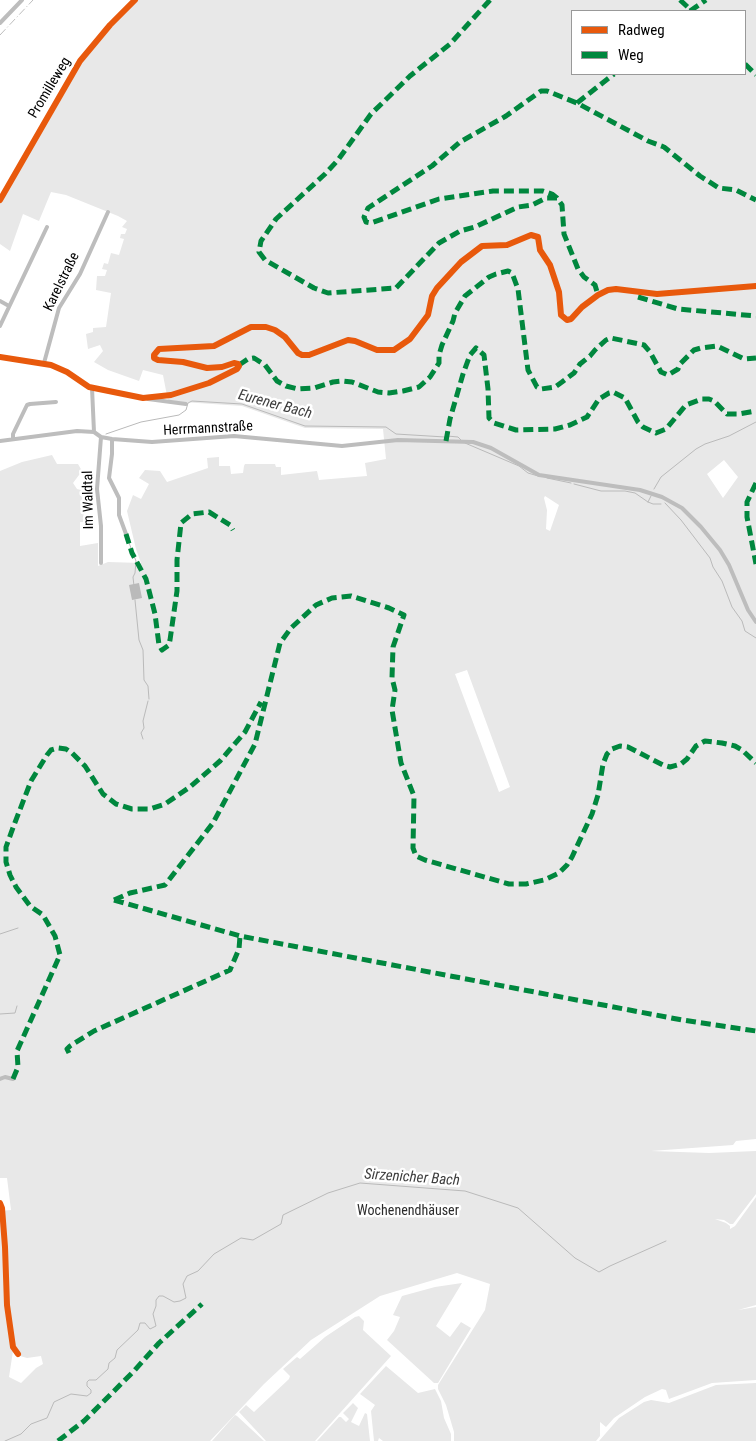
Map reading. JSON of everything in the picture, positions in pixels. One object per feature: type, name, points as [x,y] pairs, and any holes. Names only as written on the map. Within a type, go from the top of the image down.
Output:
[{"type":"street","points":[[0,23],[22,0]]},
{"type":"street","name":"Promilleweg","points":[[0,200],[80,60],[110,25],[135,0]]},
{"type":"street","name":"Karelstraße","points":[[44,363],[59,308],[80,274],[108,212]]},
{"type":"street","points":[[0,326],[47,227]]},
{"type":"street","points":[[143,398],[171,395],[209,384],[237,370],[239,365],[234,363],[222,367],[207,368],[183,362],[158,360],[154,358],[156,351],[166,347],[214,346],[257,326],[275,330],[285,337],[298,353],[302,355],[308,355],[348,340],[377,350],[394,350],[405,343],[422,323],[428,315],[432,296],[437,288],[461,262],[482,246],[507,245],[531,235],[538,238],[540,250],[550,265],[559,292],[561,315],[566,320],[571,319],[582,307],[608,290],[616,289],[657,294],[756,286]]},
{"type":"street","points":[[0,300],[9,306]]},
{"type":"street","points":[[0,357],[44,363],[67,372],[92,388],[186,404]]},
{"type":"street","points":[[0,442],[57,433],[94,432],[92,388]]},
{"type":"street","points":[[13,439],[13,434],[27,406],[30,404],[56,402]]},
{"type":"street","name":"Herrmannstraße","points":[[94,432],[101,437],[112,439],[157,442],[234,436],[342,446],[398,440],[473,442],[491,448],[539,475],[632,489],[662,497],[688,512],[715,543],[729,565],[743,599],[756,622]]},
{"type":"street","name":"Im Waldtal","points":[[101,437],[97,489],[100,512],[101,562]]},
{"type":"street","points":[[112,439],[109,478],[119,498],[119,515],[126,534]]},
{"type":"street","points":[[0,1079],[5,1077],[13,1079]]},
{"type":"street","points":[[0,1203],[5,1247],[7,1305],[13,1347],[18,1354]]},
{"type":"green space","name":"Wochenendhäuser","points":[[133,0],[756,0],[756,1139],[736,1141],[733,1145],[651,1151],[709,1153],[756,1151],[756,1194],[733,1224],[715,1219],[726,1223],[730,1226],[730,1229],[735,1226],[756,1197],[756,1305],[738,1310],[756,1307],[756,1380],[712,1383],[669,1399],[666,1390],[662,1389],[645,1397],[614,1418],[606,1427],[600,1422],[600,1436],[596,1441],[454,1441],[454,1432],[438,1385],[485,1310],[490,1284],[457,1273],[380,1296],[311,1340],[264,1384],[210,1441],[0,1441],[0,1211],[11,1210],[7,1178],[0,1178],[0,471],[22,462],[52,455],[57,464],[78,464],[82,471],[73,483],[77,489],[81,490],[83,508],[84,522],[80,522],[80,546],[98,543],[98,566],[108,562],[141,563],[127,511],[133,495],[141,499],[149,484],[139,478],[145,470],[160,471],[167,482],[208,468],[207,458],[219,457],[219,466],[230,466],[231,474],[243,473],[245,464],[275,464],[276,467],[281,467],[281,475],[317,471],[319,480],[367,476],[365,463],[386,459],[383,429],[305,428],[242,406],[168,401],[163,375],[143,370],[139,381],[108,370],[94,362],[103,351],[100,345],[88,349],[86,334],[93,332],[93,328],[106,327],[111,293],[96,290],[97,276],[105,276],[107,270],[102,269],[104,263],[108,264],[111,253],[119,255],[124,239],[120,238],[121,234],[125,234],[127,229],[122,227],[127,221],[66,195],[51,192],[39,221],[23,214],[10,251],[0,244],[0,195],[79,59]],"holes":[[[724,460],[738,477],[723,498],[707,474]],[[545,496],[559,505],[550,531],[546,529],[547,510]],[[467,670],[510,787],[499,792],[455,674]],[[13,1351],[27,1358],[41,1356],[43,1364],[36,1368],[21,1383],[9,1377]]]},
{"type":"green space","points":[[462,1283],[436,1326],[450,1337],[461,1322],[471,1328],[438,1383],[434,1383],[387,1340],[394,1331],[400,1317],[393,1315],[402,1296],[435,1287]]},
{"type":"green space","points":[[359,1316],[364,1321],[363,1330],[391,1356],[315,1441],[266,1441],[239,1412],[246,1405],[254,1412],[289,1379],[290,1376],[283,1369],[297,1357],[300,1359],[325,1337]]},
{"type":"green space","points":[[386,1366],[418,1393],[435,1389],[441,1401],[444,1418],[451,1434],[451,1441],[383,1441],[379,1438],[378,1441],[374,1441],[371,1411],[375,1405],[360,1394]]},
{"type":"green space","points":[[756,1383],[756,1441],[599,1441],[619,1418],[644,1402],[651,1400],[669,1403],[716,1385]]},
{"type":"green space","points":[[353,1403],[358,1408],[351,1422],[359,1426],[365,1413],[367,1414],[370,1441],[317,1441],[339,1417],[346,1422],[349,1419],[343,1413]]},
{"type":"green space","points":[[235,1415],[237,1416],[264,1441],[212,1441]]},
{"type":"shaded area","points":[[139,583],[142,598],[132,600],[129,585]]},
{"type":"waterway","name":"Eurener Bach","points":[[106,434],[141,422],[179,415],[186,410],[188,403],[192,401],[242,404],[305,426],[386,427],[396,434],[445,437]]},
{"type":"waterway","points":[[654,489],[661,477],[696,449],[729,436],[756,422]]},
{"type":"waterway","name":"Eurener Bach","points":[[447,436],[458,437],[461,440]]},
{"type":"waterway","name":"Eurener Bach","points":[[465,443],[538,476]]},
{"type":"waterway","name":"Eurener Bach","points":[[547,478],[571,483]]},
{"type":"waterway","name":"Eurener Bach","points":[[574,484],[601,491],[635,493],[648,502],[661,504]]},
{"type":"waterway","name":"Eurener Bach","points":[[648,502],[651,496]]},
{"type":"waterway","name":"Eurener Bach","points":[[665,503],[681,520],[710,558],[713,567],[722,581],[732,607],[742,621],[745,631],[756,638]]},
{"type":"waterway","points":[[126,535],[136,561],[133,577],[134,586]]},
{"type":"waterway","points":[[135,600],[139,640],[143,650],[144,680],[148,686],[149,699]]},
{"type":"waterway","points":[[143,739],[141,733],[144,728],[143,721],[148,701]]},
{"type":"waterway","points":[[0,934],[18,928]]},
{"type":"waterway","points":[[0,1014],[15,1013],[17,1006]]},
{"type":"waterway","name":"Sirzenicher Bach","points":[[5,1441],[21,1434],[31,1424],[47,1418],[54,1402],[71,1394],[87,1396],[91,1393],[87,1382],[89,1380],[96,1380],[108,1369],[109,1363],[115,1358],[117,1350],[138,1330],[140,1323],[145,1323],[150,1329],[156,1326],[153,1314],[156,1300],[159,1296],[174,1302],[186,1298],[183,1284],[187,1276],[198,1271],[214,1254],[241,1238],[253,1240],[281,1224],[283,1215],[328,1193],[360,1183],[465,1191],[518,1208],[575,1258],[599,1272],[666,1241]]},
{"type":"railway","points":[[0,35],[33,0]]},
{"type":"marked path","points":[[490,0],[450,44],[410,76],[371,114],[338,160],[276,219],[261,241],[259,252],[265,260],[314,288],[328,293],[396,288],[439,243],[460,231],[475,227],[518,207],[532,205],[546,198],[557,198],[562,205],[564,234],[578,269],[584,277],[595,285],[598,295]]},
{"type":"marked path","points":[[680,0],[691,10]]},
{"type":"marked path","points":[[691,10],[706,0]]},
{"type":"marked path","points":[[746,65],[756,75]]},
{"type":"marked path","points":[[577,103],[613,75]]},
{"type":"marked path","points":[[557,198],[543,191],[493,191],[439,199],[371,223],[366,222],[364,217],[368,208],[432,166],[460,142],[506,116],[541,91],[547,91],[577,103],[648,141],[664,147],[700,176],[719,188],[736,190],[756,200]]},
{"type":"marked path","points":[[239,365],[248,359],[254,358],[265,365],[277,381],[298,389],[314,388],[343,381],[352,382],[378,392],[389,393],[419,387],[430,377],[439,363],[442,345],[455,313],[465,296],[489,277],[508,271],[512,273],[518,289],[528,370],[537,387],[541,389],[555,387],[562,382],[574,373],[580,364],[606,340],[611,338],[644,345],[661,372],[668,375],[678,369],[680,364],[694,350],[701,348],[717,346],[744,359],[756,358]]},
{"type":"marked path","points":[[638,297],[678,309],[756,316]]},
{"type":"marked path","points":[[446,441],[450,419],[463,374],[470,355],[476,348],[484,355],[489,418],[494,423],[516,430],[555,429],[570,425],[587,417],[599,399],[613,392],[625,398],[638,422],[643,427],[656,433],[666,429],[686,405],[702,399],[714,401],[727,414],[756,411]]},
{"type":"marked path","points":[[756,483],[747,502],[747,517],[756,564]]},
{"type":"marked path","points":[[126,534],[132,553],[146,579],[155,614],[159,645],[162,650],[169,645],[170,640],[177,591],[177,560],[181,523],[192,514],[209,512],[230,525],[233,530]]},
{"type":"marked path","points":[[114,900],[130,893],[165,885],[213,823],[255,744],[280,643],[291,628],[316,605],[332,598],[351,596],[389,608],[404,615],[393,647],[392,678],[395,690],[392,710],[401,763],[414,796],[413,848],[416,856],[425,860],[509,884],[526,884],[544,880],[559,873],[572,857],[592,814],[607,754],[612,749],[620,746],[628,747],[670,767],[681,764],[696,746],[705,741],[722,743],[742,750],[756,763]]},
{"type":"marked path","points":[[13,1079],[18,1067],[17,1051],[60,955],[55,936],[43,915],[30,906],[16,887],[6,862],[6,847],[14,825],[31,781],[47,755],[51,750],[58,748],[66,749],[85,766],[103,794],[116,804],[132,809],[150,809],[165,804],[190,787],[220,761],[245,732],[261,702]]},
{"type":"marked path","points":[[114,900],[240,936],[682,1020],[756,1031]]},
{"type":"marked path","points":[[69,1053],[67,1049],[70,1046],[94,1031],[230,970],[239,949],[240,936]]},
{"type":"marked path","points":[[58,1441],[84,1421],[159,1343],[202,1304]]},
{"type":"cycle path","points":[[0,200],[80,61],[110,25],[135,0]]},
{"type":"cycle path","points":[[0,357],[51,365],[67,372],[89,387],[143,398],[171,395],[209,383],[237,369],[239,366],[234,363],[222,367],[207,368],[183,362],[158,360],[154,358],[154,355],[159,349],[214,346],[251,327],[266,327],[275,330],[285,337],[298,353],[302,355],[309,355],[348,340],[377,350],[394,350],[410,339],[428,315],[432,296],[437,288],[461,262],[482,246],[507,245],[531,235],[538,237],[540,250],[550,265],[559,292],[561,315],[567,320],[571,319],[582,307],[598,295],[608,290],[616,289],[657,294],[756,286]]},
{"type":"cycle path","points":[[0,1203],[5,1247],[7,1305],[13,1347],[18,1354]]}]
